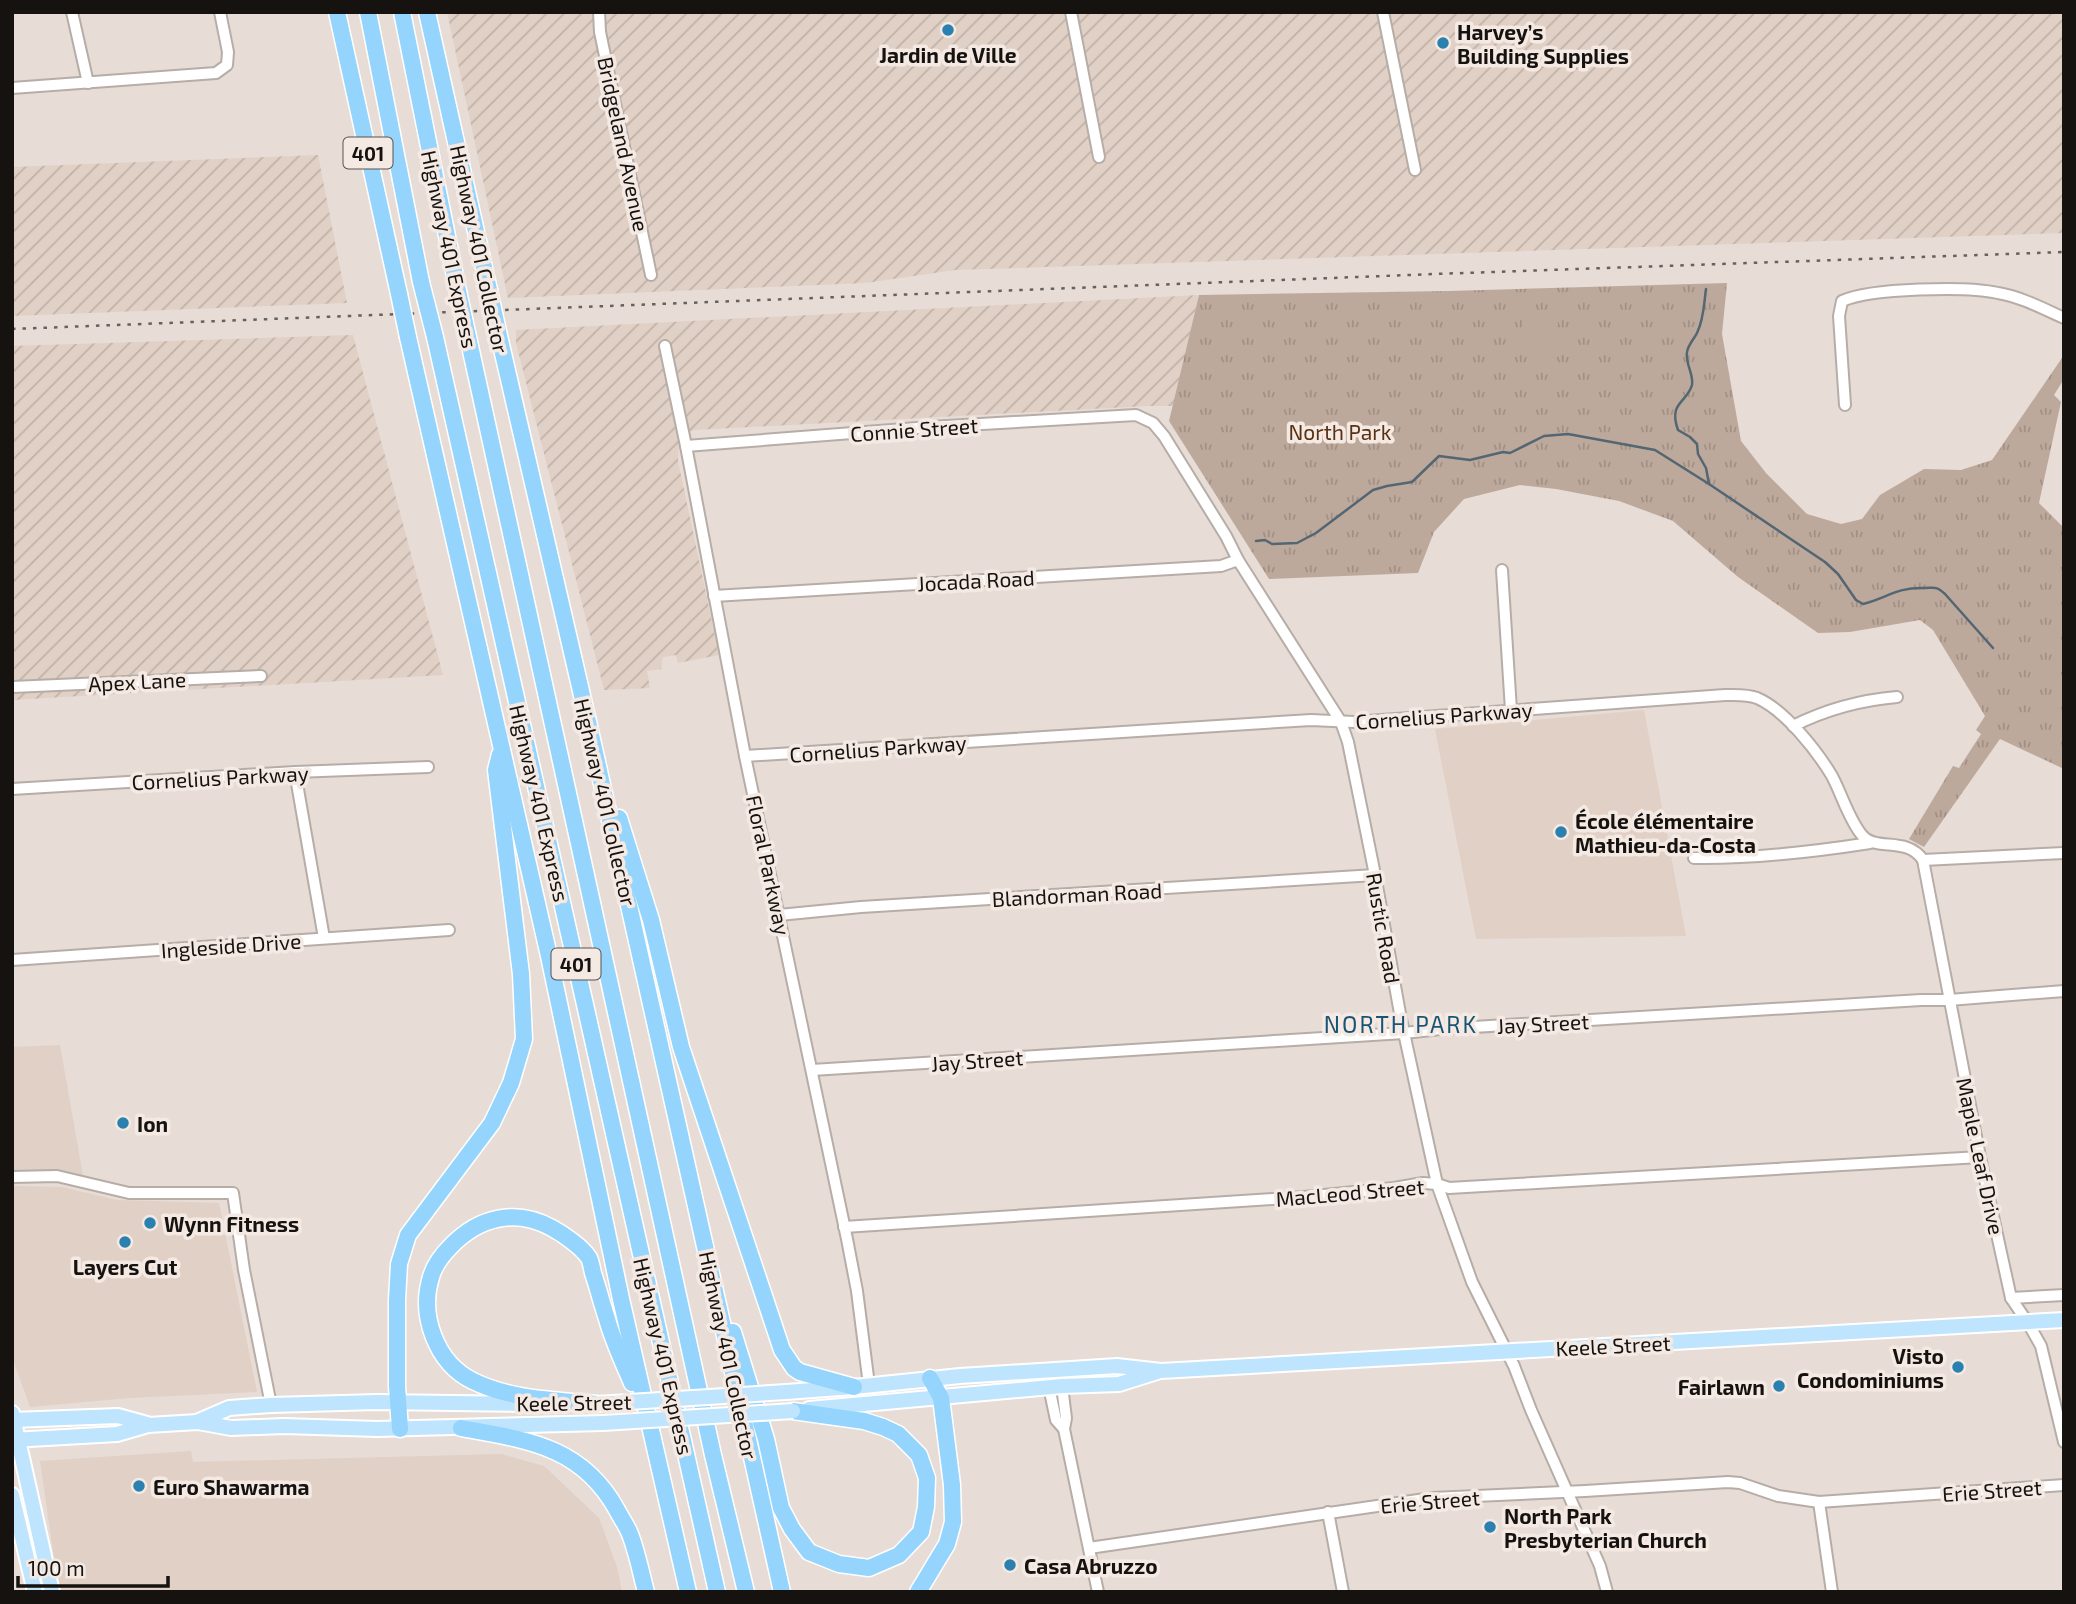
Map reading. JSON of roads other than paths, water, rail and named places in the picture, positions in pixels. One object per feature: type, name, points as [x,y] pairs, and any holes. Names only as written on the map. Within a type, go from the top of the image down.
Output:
[{"type":"highway","name":"401","points":[[337,12],[408,337],[550,957],[618,1285],[688,1592]]},
{"type":"highway","name":"Highway 401 Express","points":[[368,12],[421,282],[717,1592]]},
{"type":"highway","name":"Highway 401 Express","points":[[401,12],[468,337],[713,1455],[746,1592]]},
{"type":"highway","name":"Highway 401 Collector","points":[[427,12],[782,1592]]},
{"type":"highway","points":[[587,717],[652,920],[681,1047],[782,1350],[794,1368],[800,1371],[861,1386]]},
{"type":"highway","points":[[400,1429],[397,1300],[399,1264],[408,1235],[492,1123],[511,1083],[524,1040],[521,974],[496,770],[502,745]]},
{"type":"highway","points":[[597,1404],[514,1396],[470,1380],[450,1364],[435,1343],[428,1318],[428,1292],[432,1274],[444,1253],[463,1233],[478,1224],[511,1217],[538,1220],[565,1236],[588,1257],[608,1324],[651,1433]]},
{"type":"highway","points":[[700,1221],[766,1439],[782,1508],[792,1528],[809,1552],[839,1564],[870,1568],[900,1555],[921,1532],[926,1507],[927,1478],[919,1455],[898,1434],[883,1427],[864,1421],[793,1411]]},
{"type":"highway","points":[[918,1592],[947,1544],[953,1522],[953,1485],[941,1398],[930,1378]]},
{"type":"highway","points":[[461,1428],[538,1443],[562,1453],[583,1467],[607,1492],[630,1533],[646,1592]]},
{"type":"main road","name":"Keele Street","points":[[198,1422],[229,1408],[271,1405],[597,1404],[786,1392],[1072,1368],[1117,1366],[1161,1371],[2064,1320]]},
{"type":"main road","name":"Keele Street","points":[[16,1440],[117,1434],[149,1425],[198,1422],[231,1428],[284,1426],[400,1429],[603,1423],[793,1411],[1055,1387],[1119,1384],[1161,1371]]},
{"type":"main road","name":"Keele Street","points":[[13,1418],[118,1416],[149,1425]]},
{"type":"main road","points":[[13,1418],[52,1592]]},
{"type":"main road","points":[[12,1495],[35,1592]]},
{"type":"street","points":[[72,12],[88,82]]},
{"type":"street","points":[[12,88],[216,74],[227,65],[228,52],[220,12]]},
{"type":"street","name":"Bridgeland Avenue","points":[[599,12],[600,32],[651,275]]},
{"type":"street","points":[[1071,12],[1099,157]]},
{"type":"street","points":[[1383,12],[1415,170]]},
{"type":"street","points":[[1845,405],[1839,316],[1842,301],[1850,297],[1886,292],[1966,289],[1999,293],[2024,300],[2064,317]]},
{"type":"street","name":"Floral Parkway","points":[[665,346],[746,756],[845,1227],[856,1291],[861,1386]]},
{"type":"street","name":"Connie Street","points":[[686,446],[930,427],[1141,416]]},
{"type":"street","name":"Rustic Road","points":[[1141,416],[1153,423],[1164,436],[1238,560],[1341,722],[1348,742],[1404,1033],[1437,1184],[1472,1282],[1507,1351],[1600,1566],[1607,1592]]},
{"type":"street","name":"Jocada Road","points":[[714,596],[1221,566],[1238,560]]},
{"type":"street","points":[[1502,570],[1511,710]]},
{"type":"street","name":"Apex Lane","points":[[12,687],[261,676]]},
{"type":"street","name":"Cornelius Parkway","points":[[746,756],[1311,720],[1341,722],[1745,695],[1757,698],[1776,710],[1815,752],[1832,777],[1861,835],[1870,843]]},
{"type":"street","points":[[1793,726],[1812,716],[1875,698],[1897,696]]},
{"type":"street","name":"Cornelius Parkway","points":[[12,789],[428,767]]},
{"type":"street","points":[[295,772],[324,938]]},
{"type":"street","points":[[1694,858],[1751,856],[1870,843],[1907,847],[1923,860],[2064,853]]},
{"type":"street","name":"Maple Leaf Drive","points":[[1923,860],[1980,1157],[2011,1298],[2041,1346],[2061,1415],[2064,1442]]},
{"type":"street","name":"Blandorman Road","points":[[779,915],[861,907],[1375,875]]},
{"type":"street","name":"Ingleside Drive","points":[[12,960],[449,930]]},
{"type":"street","name":"Jay Street","points":[[812,1070],[2064,991]]},
{"type":"street","name":"MacLeod Street","points":[[845,1227],[1277,1199],[1423,1183],[1449,1188],[1980,1157]]},
{"type":"street","points":[[12,1177],[57,1176],[129,1193],[233,1193],[244,1270],[271,1405]]},
{"type":"street","points":[[2011,1298],[2064,1295]]},
{"type":"street","points":[[1072,1368],[1056,1379],[1056,1420],[1064,1429],[1098,1592]]},
{"type":"street","name":"Erie Street","points":[[1088,1548],[1432,1498],[1728,1482],[1740,1483],[1778,1496],[1819,1502],[2064,1485]]},
{"type":"street","points":[[1819,1502],[1832,1592]]},
{"type":"street","points":[[1328,1512],[1343,1592]]},
{"type":"waterway","points":[[1706,289],[1701,322],[1687,352],[1692,385],[1675,414],[1678,430],[1697,444],[1709,484]]},
{"type":"waterway","points":[[1256,541],[1265,540],[1272,544],[1297,543],[1316,533],[1373,490],[1412,482],[1439,456],[1470,460],[1503,452],[1510,453],[1544,436],[1568,434],[1655,450],[1825,562],[1838,574],[1856,600],[1863,604],[1906,589],[1938,589],[1993,648]]},
{"type":"railway","points":[[12,329],[2064,252]]},
{"type":"place","name":"Jardin de Ville","points":[[948,30]]},
{"type":"place","name":"Harvey’s Building Supplies","points":[[1443,43]]},
{"type":"place","name":"École élémentaire Mathieu-da-Costa","points":[[1561,832]]},
{"type":"place","name":"Ion","points":[[123,1123]]},
{"type":"place","name":"Wynn Fitness","points":[[150,1223]]},
{"type":"place","name":"Layers Cut","points":[[125,1242]]},
{"type":"place","name":"Visto Condominiums","points":[[1958,1367]]},
{"type":"place","name":"Fairlawn","points":[[1779,1386]]},
{"type":"place","name":"Euro Shawarma","points":[[139,1486]]},
{"type":"place","name":"North Park Presbyterian Church","points":[[1490,1527]]},
{"type":"place","name":"Casa Abruzzo","points":[[1010,1565]]},
{"type":"district","name":"NORTH PARK","points":[[1401,1024]]},
{"type":"park label","name":"North Park","points":[[1340,431]]}]
